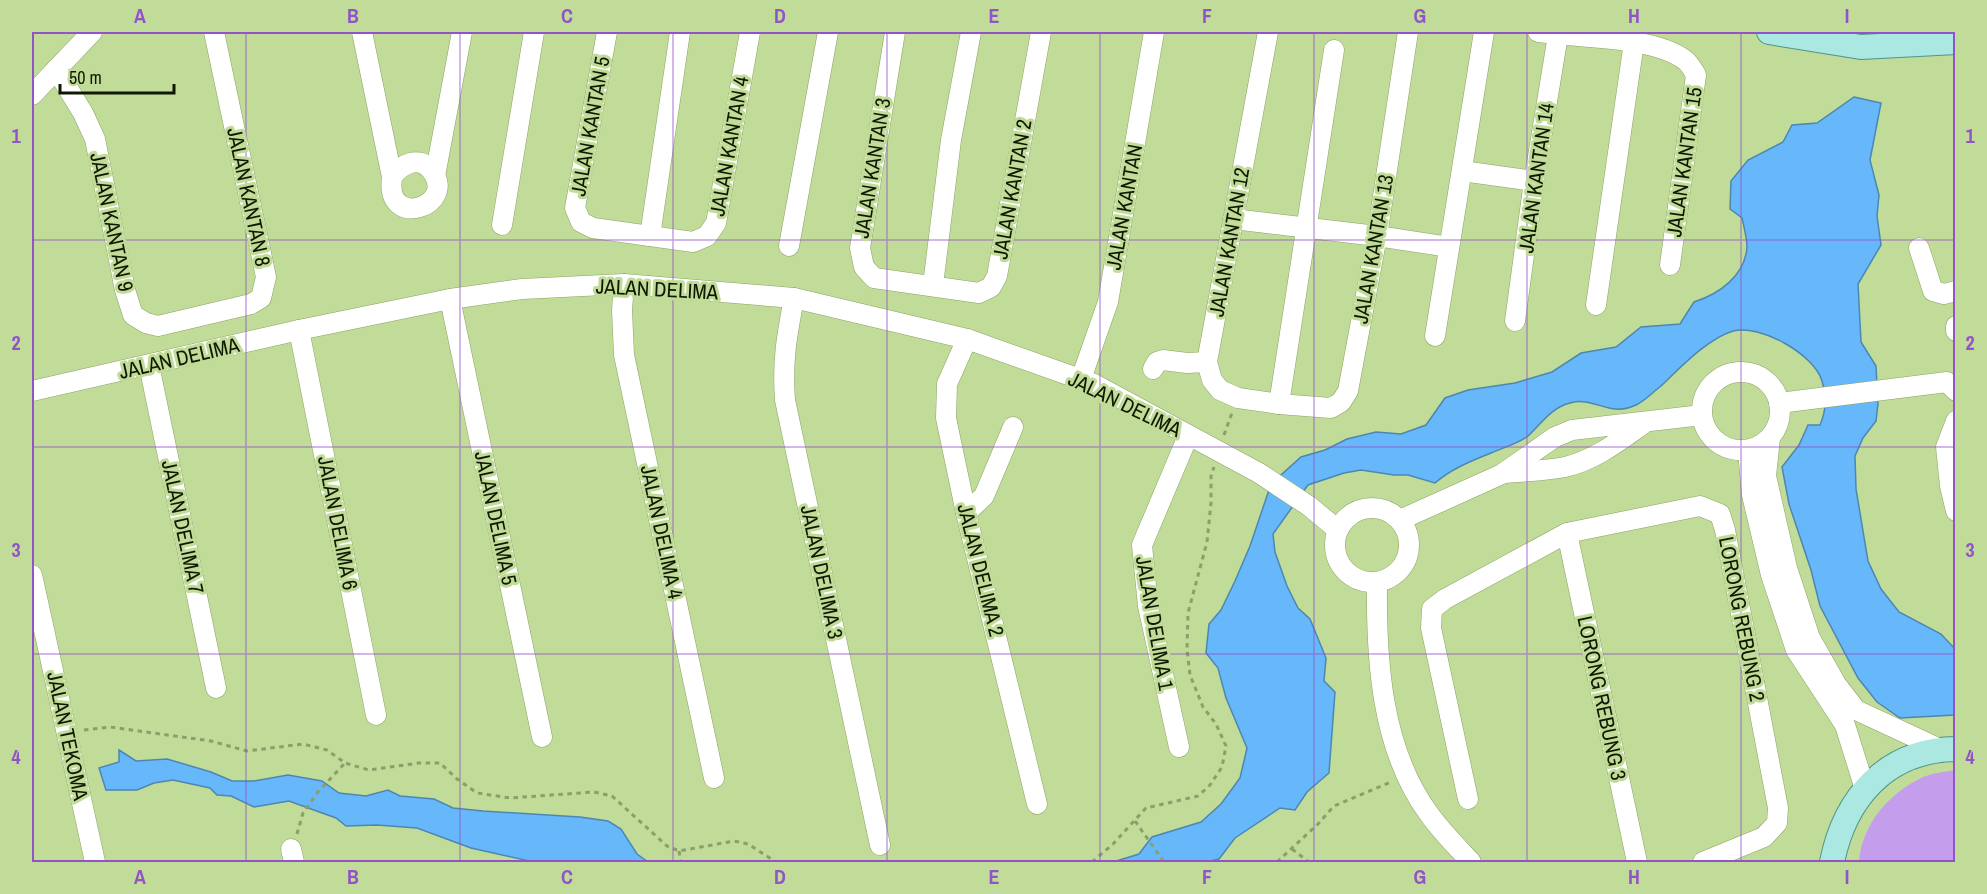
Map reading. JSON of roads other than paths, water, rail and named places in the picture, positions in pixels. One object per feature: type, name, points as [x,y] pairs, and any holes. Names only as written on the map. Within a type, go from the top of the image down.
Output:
[{"type":"main road","points":[[1769,32],[1861,47],[1956,42]]},
{"type":"main road","points":[[1832,862],[1837,838],[1865,789],[1887,770],[1912,756],[1948,749]]},
{"type":"street","points":[[32,95],[92,32]]},
{"type":"street","name":"JALAN KANTAN 8","points":[[199,316],[251,304],[261,298],[266,277],[214,32]]},
{"type":"street","points":[[362,32],[392,177],[390,188],[395,199],[403,207],[414,209],[425,206],[434,198],[437,187],[435,176],[462,32]]},
{"type":"street","points":[[502,225],[534,32]]},
{"type":"street","name":"JALAN KANTAN 5","points":[[607,32],[575,208],[581,222],[593,228],[650,236]]},
{"type":"street","points":[[650,236],[680,32]]},
{"type":"street","name":"JALAN KANTAN 4","points":[[650,236],[693,242],[707,236],[716,223],[750,32]]},
{"type":"street","points":[[789,246],[828,32]]},
{"type":"street","name":"JALAN KANTAN 3","points":[[895,32],[860,248],[864,267],[874,278],[933,285]]},
{"type":"street","points":[[933,285],[951,140],[971,32]]},
{"type":"street","name":"JALAN KANTAN 2","points":[[933,285],[979,293],[991,287],[997,276],[1041,32]]},
{"type":"street","name":"JALAN KANTAN","points":[[1081,380],[1108,302],[1154,32]]},
{"type":"street","name":"JALAN KANTAN 12","points":[[1207,362],[1268,32]]},
{"type":"street","name":"JALAN KANTAN 13","points":[[1279,404],[1331,408],[1341,402],[1348,391],[1377,236],[1408,32]]},
{"type":"street","points":[[1435,336],[1484,32]]},
{"type":"street","points":[[1538,32],[1634,42],[1596,305]]},
{"type":"street","name":"JALAN KANTAN 14","points":[[1515,321],[1534,181],[1558,35]]},
{"type":"street","name":"JALAN KANTAN 15","points":[[1634,42],[1667,51],[1687,61],[1696,75],[1670,266]]},
{"type":"street","points":[[1153,369],[1155,363],[1163,360],[1187,363],[1207,362],[1212,380],[1220,390],[1238,398],[1279,404],[1334,50]]},
{"type":"street","name":"JALAN KANTAN 9","points":[[56,69],[83,113],[95,140],[125,290],[133,315],[146,323],[158,326],[199,316]]},
{"type":"street","points":[[392,177],[398,168],[408,163],[419,162],[429,167],[435,176]]},
{"type":"street","points":[[1462,171],[1534,181]]},
{"type":"street","points":[[1233,219],[1377,236],[1449,248]]},
{"type":"street","points":[[1919,248],[1933,291],[1944,294],[1956,291]]},
{"type":"street","name":"JALAN DELIMA","points":[[32,391],[299,330],[450,299],[522,289],[624,284],[794,298],[967,339],[1094,384],[1259,473],[1309,506],[1338,530]]},
{"type":"street","name":"JALAN DELIMA 4","points":[[624,284],[622,310],[624,355],[714,778]]},
{"type":"street","name":"JALAN DELIMA 3","points":[[794,298],[784,348],[783,370],[786,400],[880,845]]},
{"type":"street","name":"JALAN DELIMA 5","points":[[450,299],[542,738]]},
{"type":"street","points":[[1956,326],[1956,331]]},
{"type":"street","name":"JALAN DELIMA 6","points":[[299,330],[376,716]]},
{"type":"street","name":"JALAN DELIMA 2","points":[[967,339],[947,384],[946,418],[966,513],[1037,804]]},
{"type":"street","name":"JALAN DELIMA 7","points":[[149,365],[216,688]]},
{"type":"street","points":[[1770,438],[1760,446],[1748,450],[1723,447],[1713,439],[1705,428],[1702,402],[1708,390],[1717,380],[1728,374],[1741,372],[1755,374],[1766,381],[1774,391],[1779,403],[1778,422],[1770,438],[1766,476],[1787,568],[1809,639],[1836,684],[1856,710],[1948,749]]},
{"type":"street","points":[[1779,403],[1947,382],[1956,391]]},
{"type":"street","points":[[1400,520],[1502,474],[1555,437],[1572,430],[1643,424],[1702,415]]},
{"type":"street","points":[[1956,421],[1946,447],[1950,486],[1956,511]]},
{"type":"street","points":[[1502,474],[1575,464],[1611,447],[1643,424]]},
{"type":"street","points":[[966,513],[984,496],[1013,427]]},
{"type":"street","name":"JALAN DELIMA 1","points":[[1179,747],[1148,606],[1142,545],[1188,436]]},
{"type":"street","points":[[1748,450],[1752,495],[1771,575],[1796,650],[1845,725],[1865,789]]},
{"type":"street","name":"LORONG REBUNG 2","points":[[1567,532],[1700,506],[1720,514],[1778,807],[1777,823],[1764,837],[1702,862]]},
{"type":"street","points":[[1366,508],[1384,510],[1400,520],[1406,530],[1409,541],[1404,563],[1398,572],[1377,582],[1364,581],[1352,576],[1343,567],[1337,555],[1335,543],[1338,530],[1345,519],[1354,512],[1366,508]]},
{"type":"street","points":[[1468,799],[1431,628],[1432,609],[1445,599],[1567,532]]},
{"type":"street","name":"LORONG REBUNG 3","points":[[1567,532],[1636,862]]},
{"type":"street","name":"JALAN TEKOMA","points":[[32,575],[95,862]]},
{"type":"street","points":[[1377,582],[1381,683],[1390,725],[1407,776],[1428,814],[1471,862]]},
{"type":"water","points":[[1854,97],[1881,103],[1870,160],[1879,195],[1877,216],[1881,245],[1858,284],[1861,342],[1876,366],[1878,404],[1876,421],[1863,438],[1855,456],[1856,489],[1868,561],[1881,589],[1899,612],[1941,634],[1955,649],[1955,715],[1900,718],[1877,702],[1858,678],[1820,606],[1811,570],[1789,504],[1782,467],[1799,445],[1808,425],[1820,425],[1825,403],[1822,381],[1809,361],[1785,343],[1757,332],[1733,331],[1713,340],[1646,399],[1636,405],[1618,409],[1587,402],[1564,405],[1552,412],[1524,439],[1476,459],[1435,483],[1408,475],[1361,470],[1308,485],[1273,534],[1275,552],[1287,586],[1298,608],[1310,619],[1326,658],[1324,681],[1335,692],[1329,773],[1307,792],[1295,810],[1280,808],[1235,838],[1219,859],[1206,862],[1113,862],[1139,854],[1152,837],[1201,822],[1221,804],[1240,778],[1247,748],[1226,698],[1218,668],[1206,653],[1209,624],[1221,610],[1235,581],[1250,546],[1271,484],[1301,457],[1325,450],[1347,439],[1376,432],[1401,434],[1426,425],[1445,398],[1468,390],[1515,383],[1552,372],[1581,353],[1616,347],[1641,327],[1680,324],[1694,302],[1721,289],[1736,275],[1745,257],[1747,244],[1742,218],[1730,209],[1731,181],[1748,160],[1783,142],[1792,125],[1817,123]]},
{"type":"water","points":[[119,750],[136,761],[167,759],[232,781],[254,781],[288,775],[322,781],[339,793],[366,796],[388,790],[400,796],[434,799],[453,808],[608,821],[621,829],[637,854],[648,862],[534,862],[471,848],[417,828],[377,825],[346,826],[336,818],[289,801],[254,807],[231,796],[217,795],[210,788],[173,780],[154,783],[137,790],[106,790],[99,768],[119,762]]}]
